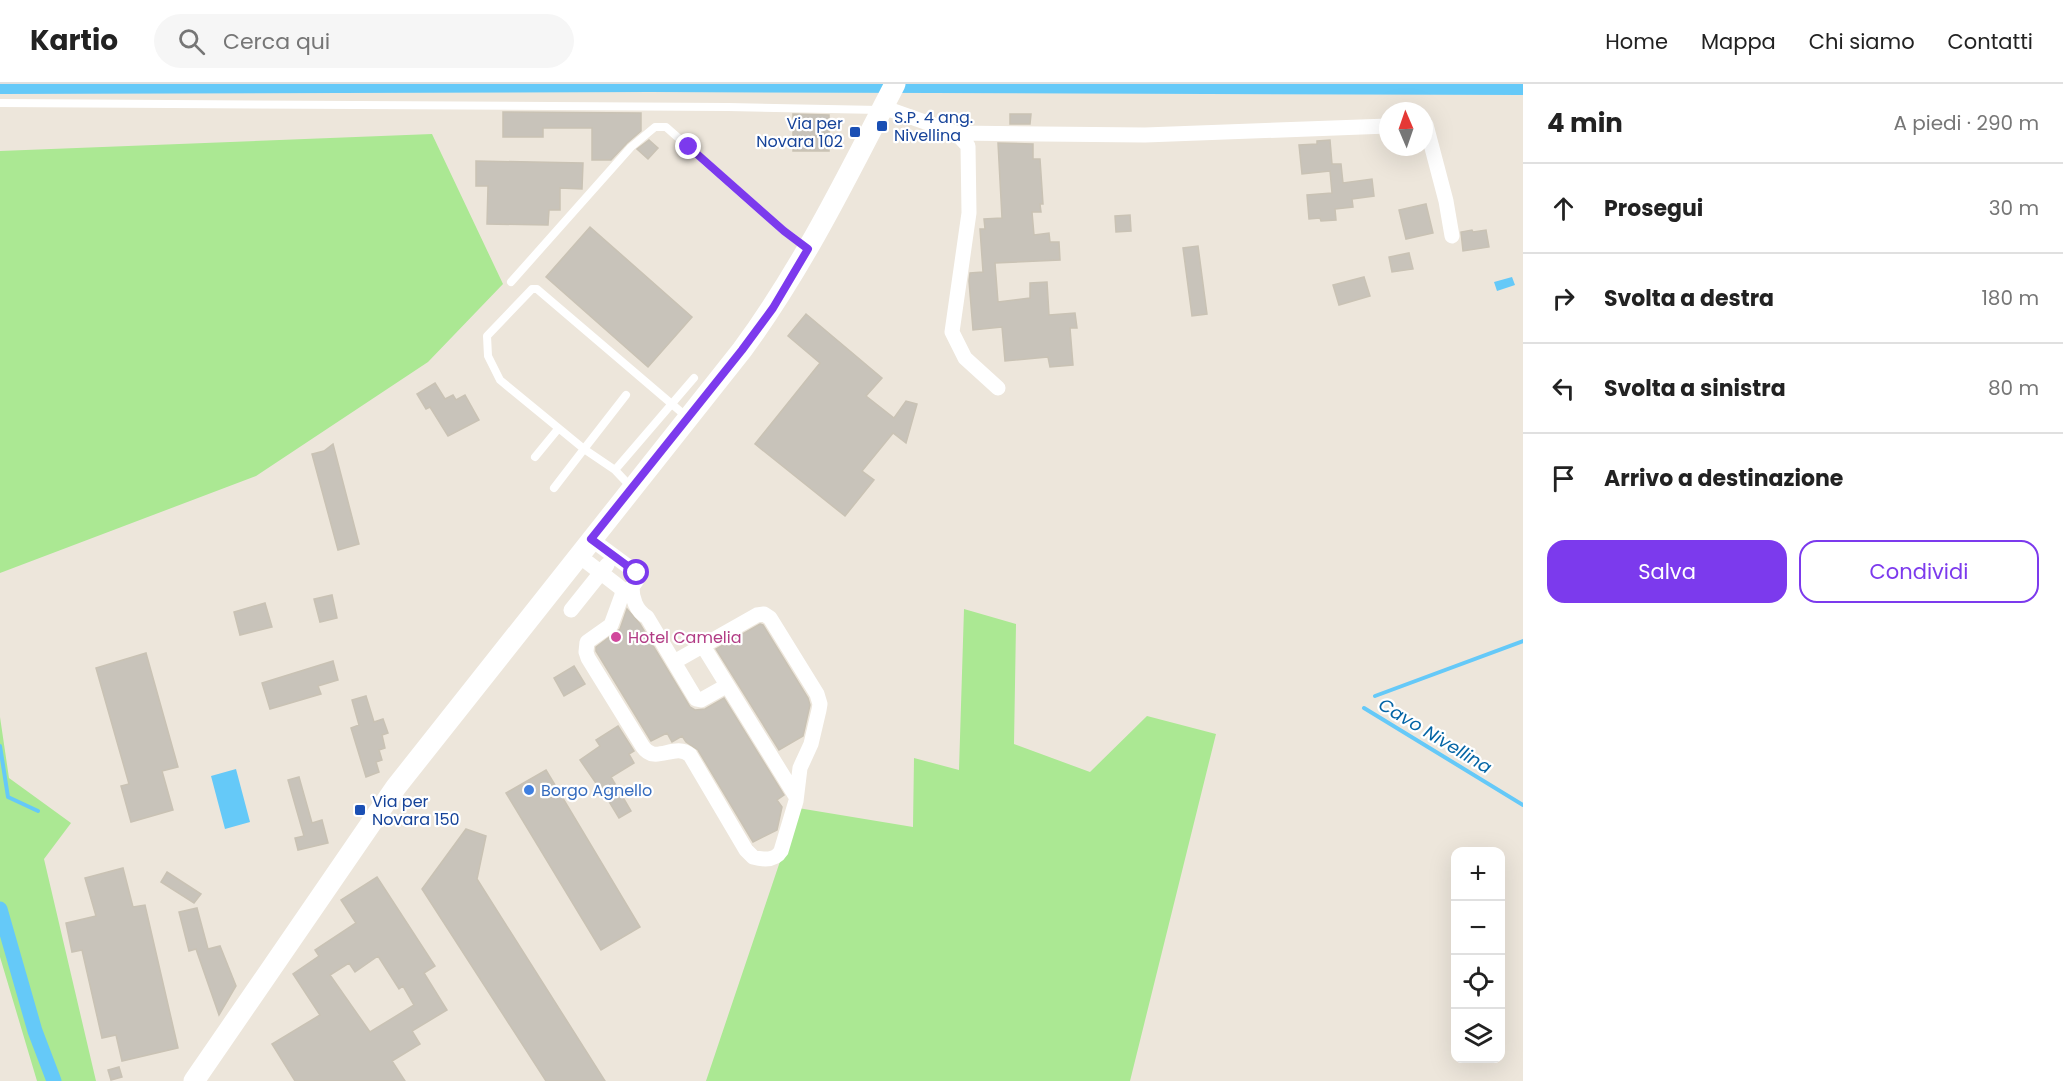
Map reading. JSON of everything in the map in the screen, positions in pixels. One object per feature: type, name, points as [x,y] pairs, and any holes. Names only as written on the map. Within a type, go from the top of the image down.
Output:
[{"type":"street","points":[[888,98],[891,110],[956,133],[1145,135],[1379,126]]},
{"type":"street","points":[[194,1081],[396,787],[773,308],[808,249],[888,98]]},
{"type":"street","points":[[956,133],[968,146],[969,213],[952,332],[965,358],[998,388]]},
{"type":"street","points":[[1433,152],[1446,201],[1452,236]]},
{"type":"street","points":[[591,539],[637,573],[637,580],[632,586],[632,598],[642,615],[647,617],[696,699],[701,700],[726,686]]},
{"type":"street","points":[[578,555],[621,589],[622,595],[611,625],[587,642],[586,652],[647,753],[657,755],[679,749],[690,755],[746,850],[753,857],[772,859],[778,855],[796,801],[800,768],[811,744],[820,704],[817,694],[770,618],[764,614],[757,615],[674,662]]},
{"type":"street","points":[[571,610],[614,556]]},
{"type":"street","points":[[703,646],[795,795]]},
{"type":"lane","points":[[0,103],[716,107],[888,98]]},
{"type":"lane","points":[[511,282],[632,147],[654,127],[666,127],[784,231],[808,249]]},
{"type":"lane","points":[[632,488],[615,471],[558,429],[500,380],[488,356],[487,336],[532,289],[537,289],[670,405],[688,418]]},
{"type":"lane","points":[[615,471],[694,378]]},
{"type":"lane","points":[[554,488],[626,395]]},
{"type":"lane","points":[[535,457],[558,429]]},
{"type":"green space","points":[[432,134],[503,284],[428,362],[256,476],[0,573],[0,151]]},
{"type":"green space","points":[[964,609],[1016,624],[1014,744],[1090,772],[1147,716],[1216,734],[1130,1081],[706,1081],[798,808],[913,827],[914,758],[959,770]]},
{"type":"green space","points":[[0,717],[9,778],[71,823],[44,859],[96,1081],[37,1081],[0,957]]},
{"type":"water","points":[[0,84],[1523,84],[1523,95],[650,92],[0,94]]},
{"type":"water","points":[[1512,277],[1515,285],[1497,291],[1494,282]]},
{"type":"water","points":[[236,769],[250,822],[225,829],[211,776]]},
{"type":"building","points":[[503,112],[641,113],[641,131],[611,160],[592,160],[592,128],[543,128],[543,137],[503,137]]},
{"type":"building","points":[[793,114],[829,115],[829,151],[793,151]]},
{"type":"building","points":[[1010,114],[1031,114],[1030,124],[1010,124]]},
{"type":"building","points":[[649,140],[658,148],[648,159],[637,149]]},
{"type":"building","points":[[1330,140],[1332,164],[1341,164],[1343,183],[1372,179],[1374,196],[1352,199],[1353,207],[1335,209],[1336,220],[1309,219],[1307,195],[1332,193],[1330,171],[1302,174],[1299,145],[1317,144],[1317,141]]},
{"type":"building","points":[[998,143],[1033,144],[1033,159],[1040,159],[1043,204],[1040,204],[1041,212],[1032,212],[1034,235],[1049,233],[1050,242],[1059,242],[1060,260],[995,263],[998,302],[1030,298],[1030,283],[1047,282],[1049,315],[1075,313],[1077,328],[1070,328],[1073,365],[1050,367],[1048,357],[1005,361],[1002,327],[973,330],[969,281],[970,273],[983,272],[980,229],[985,229],[984,219],[1002,218]]},
{"type":"building","points":[[476,161],[583,163],[582,189],[560,188],[560,210],[549,210],[548,225],[487,224],[488,186],[476,186]]},
{"type":"building","points":[[1426,204],[1433,233],[1406,239],[1399,210]]},
{"type":"building","points":[[1130,215],[1131,231],[1116,232],[1115,216]]},
{"type":"building","points":[[590,227],[692,317],[648,367],[546,277]]},
{"type":"building","points":[[1472,230],[1473,232],[1486,230],[1489,247],[1463,251],[1461,232]]},
{"type":"building","points":[[1198,246],[1207,314],[1192,316],[1183,248]]},
{"type":"building","points":[[1409,253],[1413,269],[1392,272],[1389,257]]},
{"type":"building","points":[[1364,277],[1370,296],[1339,305],[1333,285]]},
{"type":"building","points":[[806,314],[882,378],[866,396],[894,418],[906,401],[917,404],[906,443],[893,433],[862,471],[874,480],[845,516],[755,444],[820,363],[788,336]]},
{"type":"building","points":[[435,383],[445,399],[453,395],[456,400],[465,395],[479,420],[448,436],[430,407],[426,409],[417,394]]},
{"type":"building","points":[[333,444],[359,544],[338,550],[312,454],[324,451]]},
{"type":"building","points":[[332,595],[337,618],[320,622],[314,599]]},
{"type":"building","points":[[265,603],[272,627],[240,635],[234,612]]},
{"type":"building","points":[[627,609],[640,624],[690,707],[695,710],[705,709],[724,698],[784,795],[777,800],[782,807],[777,830],[753,842],[698,750],[686,742],[682,736],[672,742],[667,733],[651,741],[596,651],[596,647],[620,629]]},
{"type":"building","points":[[760,624],[763,625],[808,698],[810,705],[803,736],[779,750],[716,649]]},
{"type":"building","points":[[146,653],[178,767],[162,771],[173,810],[131,822],[121,786],[129,784],[96,668]]},
{"type":"building","points":[[333,661],[338,680],[318,686],[321,694],[270,709],[262,683]]},
{"type":"building","points":[[574,666],[585,684],[564,696],[554,678]]},
{"type":"building","points":[[366,696],[374,722],[383,719],[388,733],[382,735],[385,748],[379,750],[382,760],[376,762],[379,772],[366,777],[351,728],[359,725],[352,700]]},
{"type":"building","points":[[618,726],[634,751],[629,754],[634,763],[611,777],[631,811],[619,818],[599,785],[580,760],[600,746],[596,740]]},
{"type":"building","points":[[546,770],[640,927],[601,950],[506,793]]},
{"type":"building","points":[[299,777],[312,823],[322,820],[328,843],[298,850],[295,838],[304,836],[288,780]]},
{"type":"building","points":[[466,829],[486,836],[477,879],[605,1081],[546,1081],[422,889]]},
{"type":"building","points":[[123,868],[133,907],[145,905],[178,1048],[122,1061],[116,1035],[102,1038],[82,950],[72,952],[66,923],[96,916],[85,878]]},
{"type":"building","points":[[167,872],[201,894],[194,903],[161,882]]},
{"type":"building","points":[[377,877],[435,966],[424,973],[447,1010],[412,1031],[420,1044],[392,1061],[405,1081],[295,1081],[272,1044],[320,1015],[293,974],[319,956],[315,950],[356,923],[341,900]],"holes":[[[378,956],[399,989],[403,986],[414,1005],[370,1032],[330,975],[349,963],[355,972]]]},
{"type":"building","points":[[197,908],[208,949],[220,946],[236,986],[219,1015],[196,949],[189,951],[179,912]]},
{"type":"building","points":[[119,1067],[122,1077],[111,1080],[108,1070]]},
{"type":"waterway","name":"Cavo Nivellina","points":[[1375,696],[1523,641]]},
{"type":"waterway","name":"Cavo Nivellina","points":[[1364,708],[1523,805]]},
{"type":"waterway","name":"Cavo Nivellina","points":[[0,746],[8,797],[38,811]]},
{"type":"waterway","points":[[0,909],[35,1031],[54,1081]]},
{"type":"place","name":"S.P. 4 ang. Nivellina","points":[[882,126]]},
{"type":"place","name":"Via per Novara 102","points":[[855,132]]},
{"type":"place","name":"Hotel Camelia","points":[[616,637]]},
{"type":"place","name":"Borgo Agnello","points":[[529,790]]},
{"type":"place","name":"Via per Novara 150","points":[[360,810]]},
{"type":"route","points":[[637,573],[591,539],[742,350],[773,308],[808,249],[784,231],[689,147]]}]
